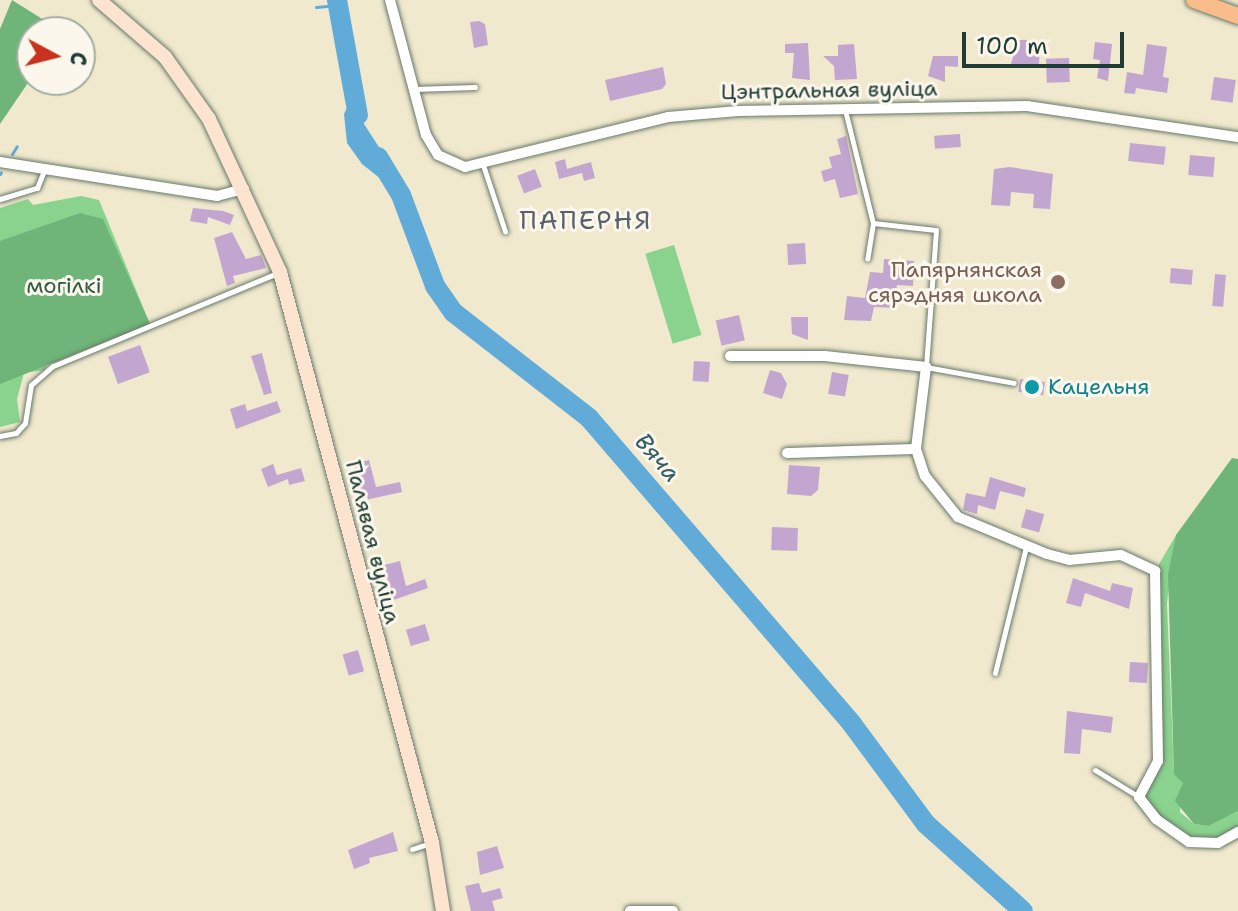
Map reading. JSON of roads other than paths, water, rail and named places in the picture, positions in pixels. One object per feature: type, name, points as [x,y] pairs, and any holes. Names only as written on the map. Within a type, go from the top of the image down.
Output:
[{"type":"highway","points":[[1194,0],[1238,16]]},
{"type":"main road","name":"Палявая вуліца","points":[[99,0],[165,57],[209,119],[280,272],[432,843],[443,911]]},
{"type":"street","points":[[390,0],[413,89]]},
{"type":"street","name":"Цэнтральная вуліца","points":[[413,89],[432,148],[455,165],[483,165],[581,135],[680,115],[1027,106],[1238,137]]},
{"type":"street","points":[[0,162],[217,196],[244,189]]},
{"type":"street","points":[[730,356],[825,356],[926,367],[916,449],[925,476],[958,517],[1026,547],[1069,560],[1121,555],[1155,571],[1158,761],[1139,797],[1156,819],[1189,842],[1218,843],[1238,832]]},
{"type":"street","points":[[787,453],[878,446],[916,449]]},
{"type":"street","points":[[630,911],[673,911]]},
{"type":"lane","points":[[413,89],[475,87]]},
{"type":"lane","points":[[845,110],[873,223],[867,259]]},
{"type":"lane","points":[[483,165],[505,231]]},
{"type":"lane","points":[[0,199],[37,188],[44,170]]},
{"type":"lane","points":[[873,223],[936,230],[926,367],[1014,383]]},
{"type":"lane","points":[[0,436],[16,433],[25,423],[31,385],[53,366],[280,272]]},
{"type":"lane","points":[[995,673],[1026,547]]},
{"type":"lane","points":[[1095,770],[1139,797]]},
{"type":"lane","points":[[412,849],[432,843]]},
{"type":"water","points":[[355,91],[364,124],[388,161],[401,195],[362,164],[347,143],[344,114]]},
{"type":"waterway","name":"Вяча","points":[[337,0],[358,115]]},
{"type":"waterway","points":[[316,7],[338,5]]},
{"type":"waterway","points":[[12,154],[17,146]]},
{"type":"waterway","name":"Вяча","points":[[378,157],[401,195],[435,286],[453,312],[589,418],[852,724],[926,824],[1023,911]]},
{"type":"place","name":"Папярнянская сярэдняя школа","points":[[1058,282]]},
{"type":"place","name":"Кацельня","points":[[1032,387]]},
{"type":"district","name":"ПАПЕРНЯ","points":[[586,220]]},
{"type":"park label","name":"могілкі","points":[[64,286]]}]
